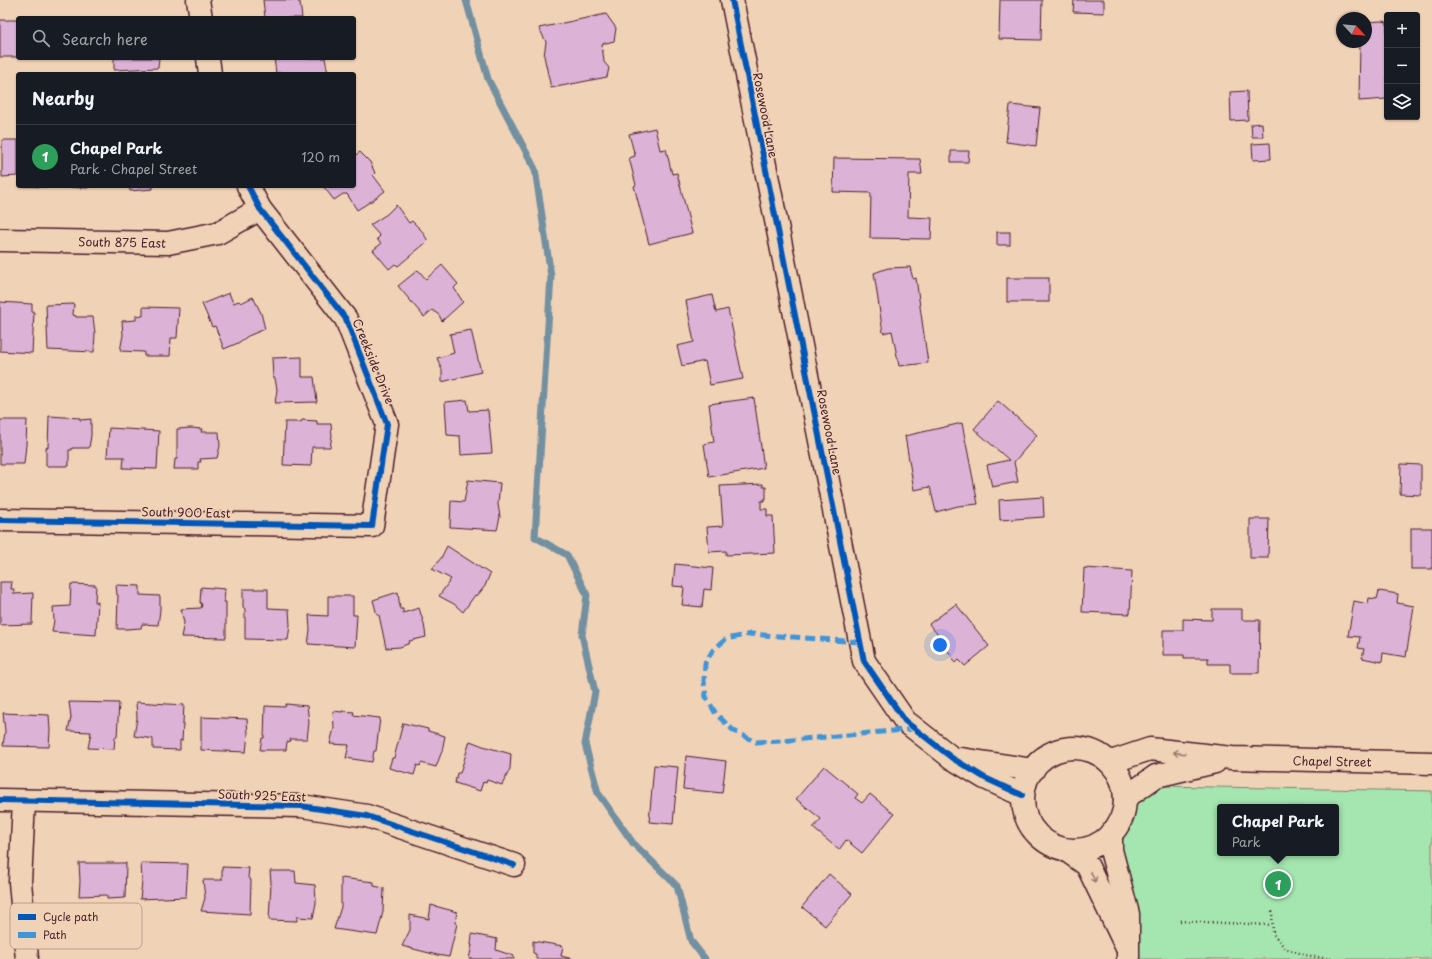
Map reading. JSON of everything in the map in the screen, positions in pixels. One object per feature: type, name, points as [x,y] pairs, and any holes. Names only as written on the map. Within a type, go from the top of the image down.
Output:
[{"type":"street","points":[[198,0],[201,16]]},
{"type":"street","name":"Rosewood Lane","points":[[732,0],[864,661],[905,722],[952,758],[985,778],[1022,795]]},
{"type":"street","points":[[208,60],[210,72]]},
{"type":"street","name":"Creekside Drive","points":[[249,188],[260,209],[346,319],[387,424],[372,526]]},
{"type":"street","name":"South 875 East","points":[[0,240],[168,243],[218,233],[260,209]]},
{"type":"street","name":"South 900 East","points":[[0,520],[372,526]]},
{"type":"street","points":[[1066,850],[1090,848],[1105,840],[1118,827],[1124,810],[1125,792],[1111,762],[1092,751],[1075,748],[1057,751],[1042,760],[1032,770],[1022,795],[1022,805],[1035,833],[1049,844],[1066,850],[1087,865],[1128,955]]},
{"type":"street","name":"Chapel Street","points":[[1111,762],[1150,749],[1232,758],[1432,763]]},
{"type":"street","name":"Rosewood Lane","points":[[952,758],[1032,770]]},
{"type":"street","name":"Chapel Street","points":[[1125,798],[1156,776],[1232,758]]},
{"type":"street","name":"South 925 East","points":[[0,800],[301,806],[367,816],[514,865]]},
{"type":"street","points":[[22,903],[20,882],[24,801]]},
{"type":"street","points":[[1111,833],[1111,850],[1128,914],[1128,955]]},
{"type":"street","points":[[27,949],[28,959]]},
{"type":"path","points":[[1272,911],[1272,934],[1284,948],[1305,955],[1331,959]]},
{"type":"path","points":[[1180,921],[1272,925]]},
{"type":"green space","points":[[1160,786],[1432,791],[1432,959],[1138,959],[1116,837],[1126,813],[1142,798]]},
{"type":"building","points":[[263,0],[298,0],[298,2],[300,2],[302,16],[265,16]]},
{"type":"building","points":[[1000,0],[1042,0],[1041,40],[999,39]]},
{"type":"building","points":[[1074,0],[1104,0],[1104,13],[1073,12]]},
{"type":"building","points":[[606,14],[616,28],[614,41],[602,44],[604,62],[609,68],[607,77],[551,88],[544,56],[546,42],[539,28]]},
{"type":"building","points":[[0,20],[16,20],[16,57],[0,57]]},
{"type":"building","points":[[1384,21],[1384,99],[1359,101],[1360,48],[1372,48],[1372,22]]},
{"type":"building","points":[[114,60],[159,60],[158,68],[114,70]]},
{"type":"building","points":[[274,60],[325,60],[328,72],[276,72]]},
{"type":"building","points":[[1247,91],[1248,120],[1231,121],[1230,92]]},
{"type":"building","points":[[1010,105],[1040,108],[1036,146],[1006,142]]},
{"type":"building","points":[[1262,123],[1263,137],[1252,137],[1251,124]]},
{"type":"building","points":[[655,128],[660,150],[666,149],[672,174],[677,173],[692,233],[649,244],[634,186],[636,185],[629,158],[635,156],[629,134]]},
{"type":"building","points":[[2,140],[16,140],[16,176],[2,177]]},
{"type":"building","points":[[1270,143],[1271,159],[1253,160],[1252,144]]},
{"type":"building","points":[[951,151],[969,151],[968,162],[951,162]]},
{"type":"building","points":[[360,152],[370,162],[375,173],[373,175],[385,191],[357,210],[347,194],[343,194],[334,200],[325,188],[356,188],[356,155]]},
{"type":"building","points":[[834,158],[920,159],[922,174],[909,174],[908,217],[932,218],[931,239],[870,238],[871,193],[833,192]]},
{"type":"building","points":[[129,188],[153,188],[153,189],[130,191]]},
{"type":"building","points":[[396,205],[409,223],[412,221],[422,231],[428,241],[398,266],[395,264],[389,269],[373,250],[381,244],[377,239],[380,236],[370,225],[387,214]]},
{"type":"building","points":[[997,232],[1010,232],[1010,245],[997,245]]},
{"type":"building","points":[[442,265],[458,284],[454,288],[463,302],[442,321],[439,315],[432,310],[424,317],[398,286],[418,270],[426,279]]},
{"type":"building","points":[[910,267],[913,279],[916,278],[928,363],[899,366],[892,331],[883,333],[874,273],[888,268]]},
{"type":"building","points":[[1007,278],[1049,278],[1049,302],[1007,302]]},
{"type":"building","points":[[229,293],[233,303],[239,301],[241,303],[253,297],[261,313],[265,329],[224,349],[215,326],[212,327],[202,304]]},
{"type":"building","points":[[712,295],[716,312],[728,309],[743,379],[710,385],[705,361],[682,366],[677,346],[694,342],[686,301]]},
{"type":"building","points":[[0,302],[32,304],[32,312],[34,312],[32,353],[0,351]]},
{"type":"building","points":[[74,304],[73,315],[76,317],[93,317],[95,333],[94,352],[48,350],[46,305]]},
{"type":"building","points":[[143,307],[179,308],[177,338],[171,338],[170,356],[144,356],[144,352],[120,351],[123,335],[122,321],[136,320],[136,315],[143,316]]},
{"type":"building","points":[[471,330],[481,372],[442,382],[442,370],[437,358],[454,353],[450,334]]},
{"type":"building","points":[[302,357],[302,377],[314,377],[317,402],[275,403],[277,390],[275,378],[273,378],[272,358]]},
{"type":"building","points":[[754,398],[764,468],[709,477],[704,444],[714,442],[709,404]]},
{"type":"building","points":[[467,400],[469,411],[488,410],[492,453],[461,455],[460,436],[447,435],[445,402]]},
{"type":"building","points":[[998,401],[1037,435],[1014,462],[1018,482],[992,487],[987,465],[1009,460],[974,429]]},
{"type":"building","points":[[49,416],[80,418],[80,420],[91,419],[89,448],[72,448],[72,450],[69,450],[69,466],[46,466]]},
{"type":"building","points":[[0,420],[27,420],[24,464],[0,464]]},
{"type":"building","points":[[302,420],[317,421],[317,424],[331,424],[332,436],[330,447],[312,447],[311,466],[283,465],[285,422],[301,422]]},
{"type":"building","points":[[962,423],[978,504],[958,506],[936,512],[930,487],[914,490],[905,436]]},
{"type":"building","points":[[109,428],[159,431],[157,469],[123,468],[124,457],[107,457]]},
{"type":"building","points":[[177,429],[202,429],[201,432],[219,432],[220,446],[217,458],[200,459],[201,462],[198,462],[198,469],[174,469],[175,459],[177,459]]},
{"type":"building","points":[[1401,464],[1421,465],[1421,495],[1400,494]]},
{"type":"building","points":[[468,480],[500,483],[498,504],[500,517],[497,530],[450,527],[451,501],[464,502]]},
{"type":"building","points":[[763,484],[763,487],[766,487],[766,499],[761,501],[761,509],[767,509],[767,516],[773,516],[775,553],[726,555],[726,551],[709,552],[707,527],[723,526],[720,486]]},
{"type":"building","points":[[1043,497],[1044,517],[1000,520],[999,500]]},
{"type":"building","points":[[1250,519],[1269,519],[1268,558],[1250,558]]},
{"type":"building","points":[[1411,528],[1432,528],[1432,569],[1411,569]]},
{"type":"building","points":[[447,546],[490,574],[485,586],[477,596],[475,595],[463,612],[454,604],[439,596],[451,579],[432,569],[441,558]]},
{"type":"building","points":[[675,564],[713,568],[711,590],[704,589],[702,607],[682,605],[684,587],[673,586]]},
{"type":"building","points":[[1084,568],[1132,571],[1130,614],[1082,612]]},
{"type":"building","points":[[0,582],[12,582],[11,589],[14,589],[14,594],[33,593],[32,624],[0,625]]},
{"type":"building","points":[[71,584],[96,585],[95,602],[98,602],[96,635],[52,632],[54,620],[53,607],[70,606]]},
{"type":"building","points":[[116,585],[140,586],[140,595],[160,596],[158,625],[142,624],[141,628],[117,629],[118,595]]},
{"type":"building","points":[[201,587],[225,589],[224,602],[226,602],[226,638],[181,637],[184,623],[181,609],[201,608]]},
{"type":"building","points":[[243,589],[268,589],[268,608],[289,609],[290,625],[288,640],[245,639]]},
{"type":"building","points":[[1379,591],[1398,594],[1397,603],[1414,606],[1406,657],[1383,653],[1382,662],[1362,658],[1364,649],[1358,648],[1360,637],[1348,636],[1354,601],[1368,604],[1369,598],[1377,599]]},
{"type":"building","points":[[398,592],[400,609],[403,609],[403,613],[419,608],[426,637],[409,641],[410,643],[400,647],[386,648],[379,615],[377,615],[373,600]]},
{"type":"building","points":[[328,596],[353,596],[353,615],[357,615],[355,647],[308,644],[310,630],[309,615],[328,616]]},
{"type":"building","points":[[956,604],[989,646],[965,666],[959,660],[956,663],[949,652],[940,644],[943,641],[929,624]]},
{"type":"building","points":[[1212,609],[1242,609],[1242,620],[1260,620],[1259,673],[1230,673],[1230,664],[1208,664],[1208,658],[1184,658],[1184,655],[1163,655],[1163,630],[1183,630],[1183,619],[1212,620]]},
{"type":"building","points":[[69,702],[119,703],[117,737],[115,737],[114,749],[88,748],[91,732],[68,731],[71,717]]},
{"type":"building","points":[[136,702],[184,705],[180,750],[153,749],[153,739],[134,736],[137,718]]},
{"type":"building","points":[[286,704],[307,706],[309,722],[307,739],[290,739],[291,741],[287,742],[286,750],[260,750],[262,738],[264,738],[265,706],[285,707]]},
{"type":"building","points":[[333,711],[354,712],[353,715],[380,718],[376,751],[374,751],[372,762],[346,758],[349,745],[330,744],[334,728]]},
{"type":"building","points":[[3,713],[49,715],[49,747],[3,746],[5,731]]},
{"type":"building","points":[[201,717],[247,719],[248,734],[246,752],[201,750]]},
{"type":"building","points":[[403,723],[428,729],[428,731],[445,736],[442,751],[436,767],[421,763],[420,766],[417,765],[414,775],[389,768],[392,758],[394,758]]},
{"type":"building","points":[[470,741],[511,754],[510,769],[502,785],[487,780],[486,783],[483,782],[480,791],[455,783],[457,773],[460,773]]},
{"type":"building","points":[[686,756],[726,761],[722,793],[683,789]]},
{"type":"building","points":[[654,765],[678,767],[673,824],[649,822]]},
{"type":"building","points":[[824,766],[858,794],[855,798],[862,803],[870,794],[894,814],[862,853],[846,840],[839,850],[813,828],[821,819],[796,799]]},
{"type":"building","points":[[79,863],[126,863],[125,898],[107,899],[107,895],[79,896]]},
{"type":"building","points":[[141,863],[188,864],[186,897],[140,899],[142,882]]},
{"type":"building","points":[[222,867],[249,868],[248,878],[251,880],[250,914],[201,911],[205,898],[203,880],[222,880]]},
{"type":"building","points":[[270,871],[295,871],[296,883],[315,885],[316,903],[313,918],[297,917],[297,921],[269,920],[271,883]]},
{"type":"building","points":[[829,874],[852,894],[825,926],[802,907]]},
{"type":"building","points":[[341,878],[374,882],[374,886],[384,888],[383,912],[377,935],[334,929],[341,907]]},
{"type":"building","points":[[431,905],[457,912],[455,923],[457,924],[449,957],[402,946],[410,930],[410,915],[429,919]]},
{"type":"building","points":[[472,934],[497,939],[496,950],[514,956],[514,959],[469,959],[472,945]]},
{"type":"building","points":[[533,941],[563,946],[561,956],[573,959],[536,959],[536,954],[533,953]]},
{"type":"waterway","points":[[466,0],[488,79],[535,169],[551,276],[535,537],[567,555],[587,595],[582,635],[595,692],[585,744],[598,793],[633,843],[677,886],[691,941],[705,959]]},
{"type":"marked path","points":[[860,642],[751,634],[726,639],[713,650],[705,663],[704,681],[706,697],[716,714],[734,731],[756,742],[915,729]]},
{"type":"cycle path","points":[[732,0],[864,661],[905,721],[952,758],[985,778],[1022,795]]},
{"type":"cycle path","points":[[0,520],[372,526],[387,424],[346,319],[260,209],[249,188]]},
{"type":"cycle path","points":[[0,800],[301,806],[367,816],[514,865]]},
{"type":"place","name":"Chapel Park","points":[[1278,884]]}]
